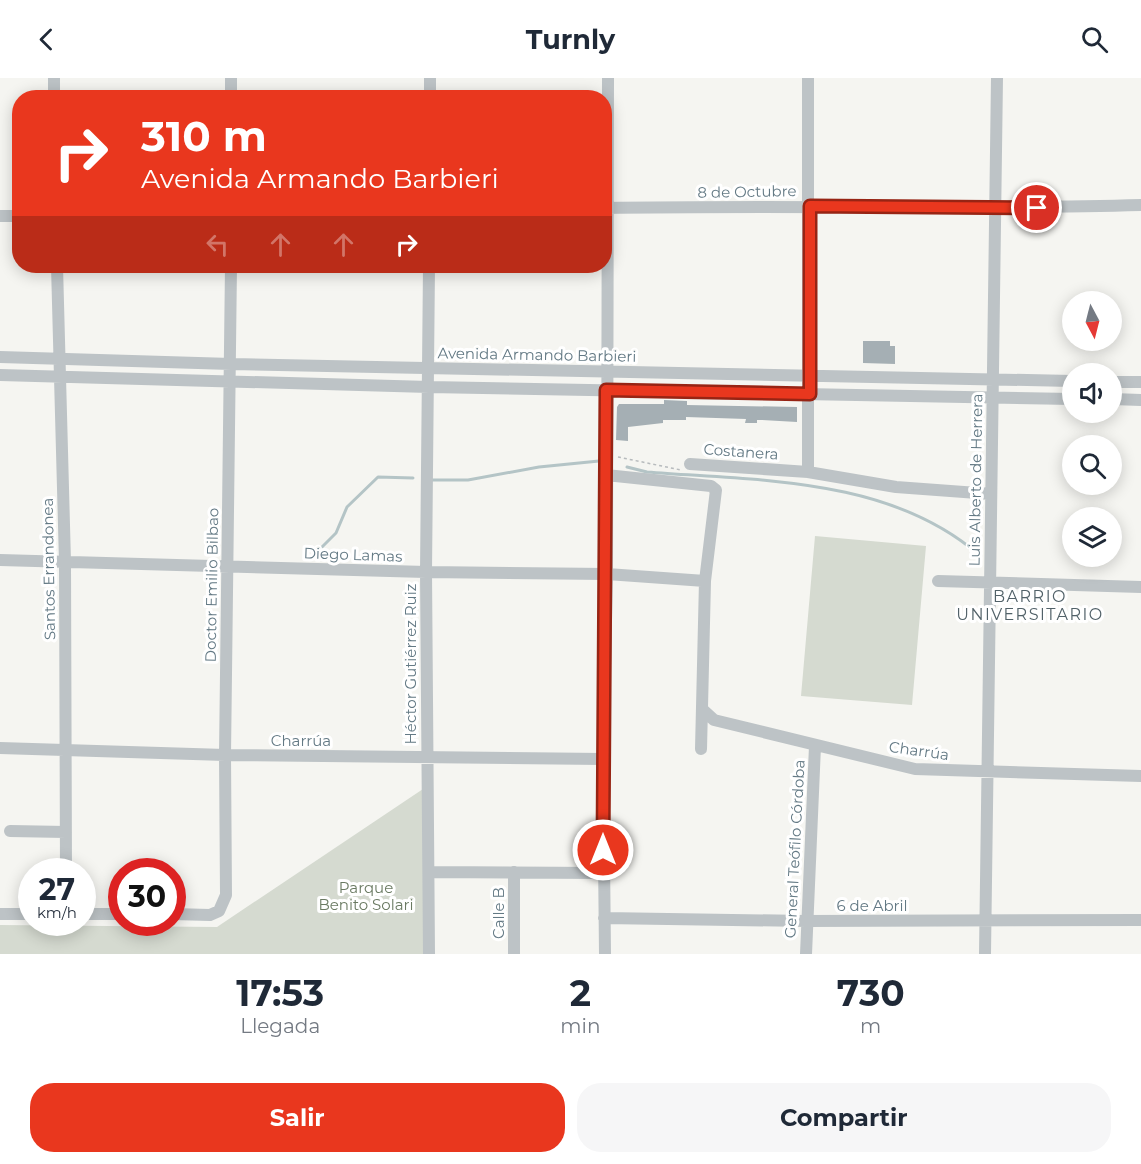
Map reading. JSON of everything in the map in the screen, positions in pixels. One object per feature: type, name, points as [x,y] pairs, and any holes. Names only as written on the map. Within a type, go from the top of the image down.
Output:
[{"type":"street","points":[[808,78],[810,206],[808,472]]},
{"type":"street","name":"Luis Alberto de Herrera","points":[[985,954],[997,78]]},
{"type":"street","name":"8 de Octubre","points":[[612,208],[810,206],[995,209],[1141,205]]},
{"type":"street","name":"Santos Errandonea","points":[[57,273],[64,562],[66,858]]},
{"type":"street","name":"Doctor Emilio Bilbao","points":[[186,914],[210,915],[219,911],[226,895],[225,755],[231,273]]},
{"type":"street","name":"Héctor Gutiérrez Ruiz","points":[[429,273],[426,572],[429,954]]},
{"type":"street","points":[[605,954],[603,759],[607,574],[606,273]]},
{"type":"street","name":"Avenida Armando Barbieri","points":[[0,357],[1062,381]]},
{"type":"street","points":[[0,375],[429,387],[1062,399]]},
{"type":"street","points":[[1122,382],[1141,382]]},
{"type":"street","points":[[1122,399],[1141,400]]},
{"type":"street","name":"Costanera","points":[[690,464],[808,472],[896,487],[991,494]]},
{"type":"street","points":[[606,476],[711,486],[716,490],[705,581],[701,749]]},
{"type":"street","name":"Diego Lamas","points":[[0,560],[426,572],[607,574],[705,581]]},
{"type":"street","points":[[938,582],[1141,587]]},
{"type":"street","name":"Charrúa","points":[[702,709],[714,720],[915,769],[1141,776]]},
{"type":"street","name":"General Teófilo Córdoba","points":[[806,954],[815,746]]},
{"type":"street","name":"Charrúa","points":[[0,748],[225,755],[603,759]]},
{"type":"street","points":[[10,831],[66,832]]},
{"type":"street","points":[[429,872],[603,873]]},
{"type":"street","name":"Calle B","points":[[514,872],[514,954]]},
{"type":"street","points":[[0,914],[18,914]]},
{"type":"street","name":"6 de Abril","points":[[604,918],[985,922],[1141,920]]},
{"type":"path","name":"Costanera","points":[[606,452],[622,458],[685,471],[690,464]]},
{"type":"green space","points":[[815,536],[926,546],[912,705],[801,696]]},
{"type":"green space","name":"Parque Benito Solari","points":[[423,789],[424,954],[0,954],[0,925],[18,925],[18,936],[96,936],[96,926],[108,926],[108,936],[186,936],[186,927],[217,927]]},
{"type":"building","points":[[863,341],[890,341],[890,346],[895,346],[895,364],[863,363]]},
{"type":"building","points":[[664,400],[687,401],[687,405],[797,407],[797,422],[757,420],[757,423],[745,423],[746,419],[686,417],[686,420],[663,420],[663,423],[628,427],[628,441],[616,440],[619,404],[664,404]]},
{"type":"waterway","points":[[432,480],[468,480],[539,467],[599,461]]},
{"type":"waterway","points":[[627,467],[647,472],[777,482],[863,497],[904,510],[943,529],[978,554]]},
{"type":"waterway","points":[[319,550],[336,533],[347,507],[378,477],[413,478]]},
{"type":"district","name":"BARRIO UNIVERSITARIO","points":[[1030,605]]},
{"type":"route","points":[[603,850],[607,574],[606,390],[810,394],[810,206],[1037,208]]}]
